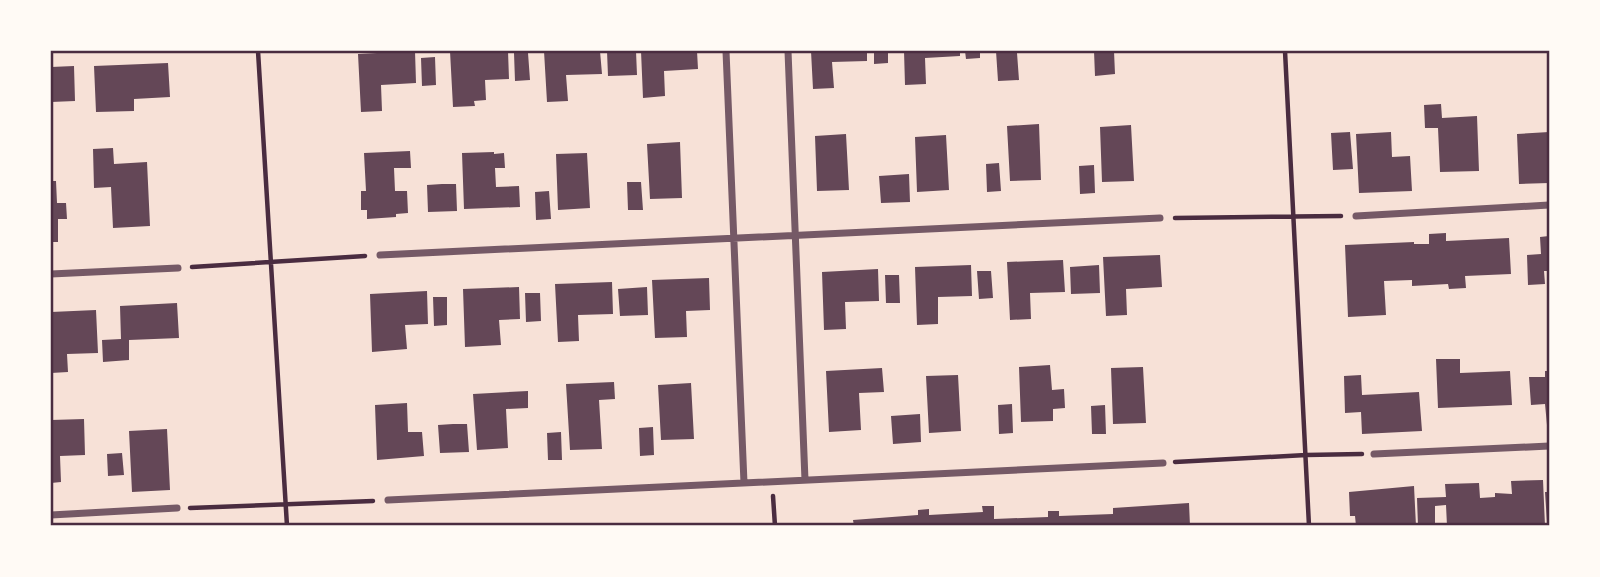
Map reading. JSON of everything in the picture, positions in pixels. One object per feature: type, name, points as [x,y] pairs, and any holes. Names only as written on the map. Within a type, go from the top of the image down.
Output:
[{"type":"street","points":[[726,51],[744,483]]},
{"type":"street","points":[[789,51],[804,480]]},
{"type":"street","points":[[1356,216],[1549,205]]},
{"type":"street","points":[[380,256],[1160,218]]},
{"type":"street","points":[[51,274],[178,268]]},
{"type":"street","points":[[1374,454],[1549,446]]},
{"type":"street","points":[[388,500],[1163,463]]},
{"type":"street","points":[[51,515],[177,508]]},
{"type":"path","points":[[258,51],[287,526]]},
{"type":"path","points":[[1285,51],[1309,526]]},
{"type":"path","points":[[1160,218],[1356,216]]},
{"type":"path","points":[[178,268],[380,256]]},
{"type":"path","points":[[1163,463],[1374,454]]},
{"type":"path","points":[[773,482],[775,526]]},
{"type":"path","points":[[177,508],[388,500]]},
{"type":"building","points":[[415,51],[416,83],[381,85],[382,111],[361,112],[358,54]]},
{"type":"building","points":[[450,51],[508,51],[509,79],[485,80],[486,100],[474,101],[475,106],[453,107]]},
{"type":"building","points":[[544,51],[600,51],[602,74],[566,75],[568,101],[547,102]]},
{"type":"building","points":[[607,51],[636,51],[637,75],[608,76]]},
{"type":"building","points":[[641,51],[697,51],[698,69],[664,71],[665,96],[643,98]]},
{"type":"building","points":[[811,51],[867,51],[867,61],[832,62],[834,88],[813,89]]},
{"type":"building","points":[[874,51],[888,51],[888,63],[874,64]]},
{"type":"building","points":[[904,51],[960,51],[960,56],[925,58],[926,84],[905,85]]},
{"type":"building","points":[[965,51],[980,51],[980,58],[966,59]]},
{"type":"building","points":[[996,51],[1023,51],[1017,53],[1019,80],[998,81]]},
{"type":"building","points":[[1094,51],[1114,51],[1115,74],[1095,76]]},
{"type":"building","points":[[514,53],[528,53],[530,80],[515,81]]},
{"type":"building","points":[[435,57],[436,85],[422,86],[421,58]]},
{"type":"building","points":[[168,63],[170,97],[134,99],[134,111],[96,112],[94,66]]},
{"type":"building","points":[[74,66],[75,101],[51,102],[51,67]]},
{"type":"building","points":[[1441,104],[1442,118],[1477,116],[1479,171],[1440,172],[1438,128],[1425,128],[1424,105]]},
{"type":"building","points":[[1039,124],[1041,180],[1010,181],[1007,126]]},
{"type":"building","points":[[1131,125],[1134,181],[1102,182],[1100,127]]},
{"type":"building","points":[[1350,132],[1353,169],[1333,170],[1331,133]]},
{"type":"building","points":[[1391,132],[1392,157],[1410,156],[1412,191],[1359,193],[1356,134]]},
{"type":"building","points":[[1549,132],[1549,183],[1519,184],[1517,134]]},
{"type":"building","points":[[846,134],[849,190],[817,191],[815,136]]},
{"type":"building","points":[[946,135],[949,190],[917,192],[915,137]]},
{"type":"building","points":[[680,142],[682,198],[650,199],[647,144]]},
{"type":"building","points":[[113,148],[114,164],[147,162],[150,226],[113,228],[111,187],[94,188],[93,149]]},
{"type":"building","points":[[410,151],[411,168],[394,168],[395,191],[407,191],[408,213],[396,214],[396,217],[367,219],[367,210],[361,210],[361,191],[366,191],[364,153]]},
{"type":"building","points":[[462,153],[504,153],[505,168],[495,168],[496,187],[519,186],[520,207],[464,209]]},
{"type":"building","points":[[587,153],[590,208],[558,210],[556,154]]},
{"type":"building","points":[[999,163],[1001,191],[987,192],[986,164]]},
{"type":"building","points":[[1094,165],[1095,193],[1080,194],[1079,166]]},
{"type":"building","points":[[909,174],[910,202],[881,203],[879,176]]},
{"type":"building","points":[[51,181],[56,181],[57,203],[66,203],[67,219],[58,219],[58,242],[51,242]]},
{"type":"building","points":[[627,182],[641,182],[643,210],[628,210]]},
{"type":"building","points":[[456,184],[457,211],[428,212],[427,185]]},
{"type":"building","points":[[549,191],[551,219],[536,220],[535,192]]},
{"type":"building","points":[[1446,233],[1446,241],[1509,238],[1511,274],[1465,276],[1466,288],[1449,289],[1448,284],[1412,286],[1412,280],[1384,281],[1386,315],[1348,317],[1345,245],[1414,242],[1429,244],[1429,234]]},
{"type":"building","points":[[1549,236],[1549,271],[1544,271],[1545,284],[1528,285],[1527,255],[1541,254],[1540,237]]},
{"type":"building","points":[[1160,255],[1162,287],[1126,289],[1127,315],[1106,316],[1103,257]]},
{"type":"building","points":[[1063,260],[1065,292],[1030,293],[1031,319],[1010,320],[1007,262]]},
{"type":"building","points":[[971,265],[972,296],[938,297],[938,324],[917,325],[915,267]]},
{"type":"building","points":[[1099,265],[1100,293],[1071,294],[1070,267]]},
{"type":"building","points":[[878,269],[879,301],[845,302],[846,329],[824,330],[822,272]]},
{"type":"building","points":[[977,271],[991,271],[993,298],[979,299]]},
{"type":"building","points":[[885,275],[899,275],[900,303],[886,303]]},
{"type":"building","points":[[709,278],[710,310],[686,311],[687,337],[655,338],[652,280]]},
{"type":"building","points":[[612,282],[613,314],[578,315],[579,341],[558,342],[555,284]]},
{"type":"building","points":[[519,287],[520,319],[499,320],[501,345],[465,347],[463,289]]},
{"type":"building","points":[[647,287],[648,315],[620,316],[618,289]]},
{"type":"building","points":[[427,291],[428,324],[405,325],[407,349],[372,352],[370,294]]},
{"type":"building","points":[[525,293],[540,293],[541,321],[526,322]]},
{"type":"building","points":[[433,297],[447,297],[447,325],[434,326]]},
{"type":"building","points":[[177,303],[179,338],[129,340],[129,360],[103,362],[102,340],[121,339],[120,306]]},
{"type":"building","points":[[96,310],[98,353],[67,354],[68,372],[51,373],[51,312]]},
{"type":"building","points":[[1436,359],[1460,359],[1460,373],[1510,371],[1512,405],[1438,408]]},
{"type":"building","points":[[1050,365],[1052,390],[1064,389],[1065,408],[1053,409],[1053,421],[1021,422],[1019,367]]},
{"type":"building","points":[[1143,367],[1146,423],[1113,424],[1111,368]]},
{"type":"building","points":[[882,368],[884,392],[859,393],[861,430],[829,432],[826,371]]},
{"type":"building","points":[[1545,371],[1549,371],[1549,425],[1545,404],[1531,405],[1529,377],[1545,377]]},
{"type":"building","points":[[958,375],[961,431],[929,433],[926,376]]},
{"type":"building","points":[[1361,375],[1362,395],[1419,392],[1422,431],[1362,434],[1361,412],[1345,413],[1344,376]]},
{"type":"building","points":[[614,382],[615,399],[599,400],[602,449],[570,450],[566,384]]},
{"type":"building","points":[[691,383],[694,439],[661,440],[658,385]]},
{"type":"building","points":[[528,391],[528,408],[506,409],[508,448],[477,450],[473,394]]},
{"type":"building","points":[[407,403],[408,432],[422,432],[424,456],[377,460],[375,405]]},
{"type":"building","points":[[1012,404],[1013,433],[999,434],[998,405]]},
{"type":"building","points":[[1105,405],[1106,434],[1092,434],[1091,406]]},
{"type":"building","points":[[920,414],[921,442],[893,444],[891,416]]},
{"type":"building","points":[[84,419],[85,455],[60,456],[61,482],[51,483],[51,420]]},
{"type":"building","points":[[467,424],[469,452],[440,453],[438,425]]},
{"type":"building","points":[[653,427],[654,455],[640,456],[639,428]]},
{"type":"building","points":[[167,429],[170,490],[132,492],[129,431]]},
{"type":"building","points":[[561,432],[562,460],[548,460],[547,433]]},
{"type":"building","points":[[122,453],[124,475],[108,476],[107,454]]},
{"type":"building","points":[[1543,480],[1545,526],[1513,526],[1513,523],[1447,526],[1446,505],[1435,506],[1435,526],[1418,526],[1417,498],[1446,497],[1445,484],[1479,483],[1480,498],[1495,497],[1495,493],[1512,494],[1511,481]]},
{"type":"building","points":[[1414,486],[1416,526],[1356,526],[1355,516],[1350,516],[1349,492]]},
{"type":"building","points":[[1545,492],[1549,492],[1549,523],[1547,523]]},
{"type":"building","points":[[1189,503],[1190,526],[854,526],[853,520],[918,515],[918,510],[929,509],[929,515],[983,512],[982,506],[994,506],[994,519],[1048,517],[1048,511],[1059,511],[1059,516],[1113,514],[1113,508]]}]
